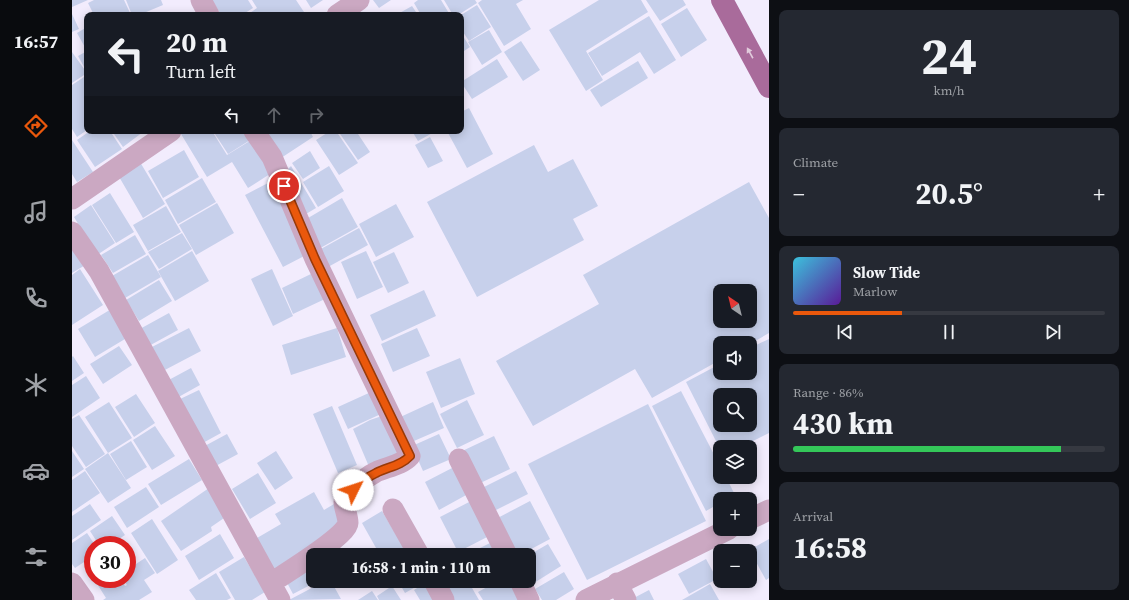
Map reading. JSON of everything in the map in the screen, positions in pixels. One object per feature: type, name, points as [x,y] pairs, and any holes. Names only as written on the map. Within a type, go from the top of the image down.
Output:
[{"type":"main road","points":[[722,0],[769,87]]},
{"type":"street","points":[[201,0],[207,12]]},
{"type":"street","points":[[341,12],[359,0]]},
{"type":"street","points":[[72,199],[167,134]]},
{"type":"street","points":[[72,232],[99,271],[275,592],[322,548],[345,530],[348,523],[344,502],[362,481],[375,473],[406,461],[410,456],[315,259],[272,158],[256,134]]},
{"type":"street","points":[[459,460],[503,548]]},
{"type":"street","points":[[393,509],[415,548]]},
{"type":"street","points":[[757,516],[769,510]]},
{"type":"street","points":[[586,600],[622,592],[717,536]]},
{"type":"street","points":[[72,583],[84,600]]},
{"type":"street","points":[[438,588],[444,600]]},
{"type":"street","points":[[523,588],[529,600]]},
{"type":"building","points":[[72,0],[88,0],[72,7]]},
{"type":"building","points":[[94,0],[124,0],[130,12],[92,12],[88,3]]},
{"type":"building","points":[[126,0],[161,0],[163,5],[146,12],[131,12]]},
{"type":"building","points":[[212,0],[248,0],[253,8],[247,12],[219,12]]},
{"type":"building","points":[[252,0],[296,0],[304,12],[251,12],[257,8]]},
{"type":"building","points":[[306,0],[323,0],[311,8]]},
{"type":"building","points":[[373,0],[391,0],[379,8]]},
{"type":"building","points":[[418,0],[441,0],[448,12],[419,12],[414,3]]},
{"type":"building","points":[[444,0],[475,0],[477,3],[463,12],[451,12]]},
{"type":"building","points":[[482,0],[523,0],[516,4],[531,29],[504,46],[478,3]]},
{"type":"building","points":[[599,0],[641,0],[648,12],[586,51],[603,80],[586,91],[549,30]]},
{"type":"building","points":[[646,0],[683,0],[686,5],[660,21]]},
{"type":"building","points":[[477,5],[491,27],[469,41],[464,34],[464,13]]},
{"type":"building","points":[[412,6],[416,12],[401,12]]},
{"type":"building","points":[[687,8],[707,40],[681,57],[661,24]]},
{"type":"building","points":[[72,14],[79,29],[72,32]]},
{"type":"building","points":[[649,16],[676,60],[654,74],[640,52],[602,76],[588,53]]},
{"type":"building","points":[[84,29],[84,46],[77,33]]},
{"type":"building","points":[[489,30],[502,52],[482,65],[468,42]]},
{"type":"building","points":[[464,38],[470,47],[464,51]]},
{"type":"building","points":[[521,41],[540,70],[523,81],[504,52]]},
{"type":"building","points":[[72,52],[84,69],[84,75],[72,83]]},
{"type":"building","points":[[84,53],[84,67],[78,56]]},
{"type":"building","points":[[497,59],[508,77],[472,99],[464,87],[464,80]]},
{"type":"building","points":[[638,61],[648,78],[601,107],[590,90]]},
{"type":"building","points":[[84,77],[84,132],[77,137],[72,129],[72,85]]},
{"type":"building","points":[[469,108],[493,154],[467,168],[449,134],[464,134],[464,110]]},
{"type":"building","points":[[86,134],[112,134],[122,149],[95,167],[77,140]]},
{"type":"building","points":[[114,134],[140,134],[123,147]]},
{"type":"building","points":[[181,134],[214,134],[227,155],[253,139],[273,172],[248,188],[232,162],[207,177]]},
{"type":"building","points":[[215,134],[254,134],[255,137],[228,154]]},
{"type":"building","points":[[267,134],[312,134],[313,137],[281,158]]},
{"type":"building","points":[[325,134],[338,134],[358,163],[339,175],[316,140]]},
{"type":"building","points":[[340,134],[358,134],[370,152],[358,160]]},
{"type":"building","points":[[414,134],[431,134],[418,141]]},
{"type":"building","points":[[430,137],[443,161],[428,168],[415,145]]},
{"type":"building","points":[[72,140],[93,172],[77,182],[72,174]]},
{"type":"building","points":[[534,145],[548,172],[573,159],[598,206],[573,219],[584,240],[477,297],[427,202]]},
{"type":"building","points":[[184,150],[199,177],[163,198],[148,171]]},
{"type":"building","points":[[310,151],[320,168],[303,179],[292,163]]},
{"type":"building","points":[[140,162],[165,204],[143,218],[118,175]]},
{"type":"building","points":[[291,166],[316,208],[301,217],[283,174]]},
{"type":"building","points":[[329,166],[344,191],[318,207],[303,182]]},
{"type":"building","points":[[202,178],[216,202],[178,224],[165,200]]},
{"type":"building","points":[[272,181],[310,253],[283,267],[245,195]]},
{"type":"building","points":[[749,182],[769,218],[769,333],[757,340],[757,336],[713,336],[713,364],[652,398],[635,369],[533,426],[496,361],[599,304],[583,275]]},
{"type":"building","points":[[110,193],[134,232],[116,243],[92,205]]},
{"type":"building","points":[[342,198],[358,227],[315,251],[303,221]]},
{"type":"building","points":[[217,203],[234,233],[196,255],[179,225]]},
{"type":"building","points":[[396,204],[414,237],[376,257],[359,224]]},
{"type":"building","points":[[91,205],[115,243],[97,255],[74,217]]},
{"type":"building","points":[[166,206],[181,232],[148,251],[133,225]]},
{"type":"building","points":[[359,228],[368,245],[328,267],[319,250]]},
{"type":"building","points":[[182,233],[192,249],[159,269],[148,252]]},
{"type":"building","points":[[135,235],[146,254],[113,273],[101,255]]},
{"type":"building","points":[[72,241],[87,264],[72,273]]},
{"type":"building","points":[[192,251],[209,281],[175,301],[158,271]]},
{"type":"building","points":[[366,251],[383,287],[357,299],[341,262]]},
{"type":"building","points":[[394,252],[409,283],[388,293],[373,262]]},
{"type":"building","points":[[148,255],[161,277],[125,298],[112,276]]},
{"type":"building","points":[[80,269],[103,305],[72,325],[72,275]]},
{"type":"building","points":[[272,269],[293,316],[273,326],[251,279]]},
{"type":"building","points":[[313,273],[325,299],[293,314],[282,288]]},
{"type":"building","points":[[159,280],[172,301],[139,321],[126,300]]},
{"type":"building","points":[[424,290],[436,316],[382,341],[370,315]]},
{"type":"building","points":[[113,308],[130,336],[95,357],[78,329]]},
{"type":"building","points":[[169,313],[178,330],[147,347],[138,330]]},
{"type":"building","points":[[189,328],[201,351],[161,372],[148,349]]},
{"type":"building","points":[[337,328],[346,357],[291,375],[282,345]]},
{"type":"building","points":[[417,328],[430,356],[393,372],[381,344]]},
{"type":"building","points":[[769,339],[769,433],[755,440],[715,440],[686,382],[713,368],[713,380],[757,380],[757,345]]},
{"type":"building","points":[[119,346],[132,365],[103,384],[90,364]]},
{"type":"building","points":[[73,356],[84,373],[72,381],[72,357]]},
{"type":"building","points":[[460,358],[475,394],[441,408],[426,372]]},
{"type":"building","points":[[191,368],[200,385],[175,399],[165,382]]},
{"type":"building","points":[[86,376],[100,398],[72,417],[72,385]]},
{"type":"building","points":[[199,390],[221,433],[201,444],[178,400]]},
{"type":"building","points":[[681,391],[713,453],[713,484],[730,484],[734,492],[713,492],[713,507],[706,511],[652,406]]},
{"type":"building","points":[[371,392],[381,414],[348,429],[338,407]]},
{"type":"building","points":[[136,394],[155,423],[134,437],[115,407]]},
{"type":"building","points":[[467,400],[484,435],[457,448],[440,414]]},
{"type":"building","points":[[109,402],[132,438],[108,453],[85,417]]},
{"type":"building","points":[[433,402],[444,428],[407,444],[396,419]]},
{"type":"building","points":[[648,404],[706,521],[587,580],[528,464]]},
{"type":"building","points":[[332,406],[357,465],[338,473],[313,414]]},
{"type":"building","points":[[79,415],[105,454],[86,467],[72,446],[72,419]]},
{"type":"building","points":[[385,415],[402,455],[370,469],[353,429],[370,420]]},
{"type":"building","points":[[155,426],[175,456],[152,470],[133,440]]},
{"type":"building","points":[[227,434],[238,454],[212,468],[201,448]]},
{"type":"building","points":[[439,434],[451,459],[423,471],[412,446]]},
{"type":"building","points":[[494,436],[510,469],[474,486],[458,453]]},
{"type":"building","points":[[131,441],[147,467],[126,480],[110,454]]},
{"type":"building","points":[[72,451],[84,469],[72,477]]},
{"type":"building","points":[[276,451],[293,478],[275,490],[257,463]]},
{"type":"building","points":[[108,453],[131,488],[108,503],[85,469]]},
{"type":"building","points":[[189,459],[202,480],[161,505],[148,484]]},
{"type":"building","points":[[454,467],[468,494],[439,510],[425,482]]},
{"type":"building","points":[[85,471],[100,493],[72,512],[72,480]]},
{"type":"building","points":[[516,471],[528,494],[492,512],[480,489]]},
{"type":"building","points":[[258,473],[276,503],[250,519],[232,489]]},
{"type":"building","points":[[146,487],[159,507],[127,528],[114,507]]},
{"type":"building","points":[[209,488],[227,516],[211,527],[212,531],[181,551],[161,521]]},
{"type":"building","points":[[314,492],[324,510],[334,504],[343,528],[311,548],[306,548],[306,551],[271,573],[252,541],[281,524],[275,514]]},
{"type":"building","points":[[473,500],[491,535],[466,548],[456,548],[440,517]]},
{"type":"building","points":[[530,501],[550,539],[533,548],[506,548],[492,521]]},
{"type":"building","points":[[90,504],[101,520],[72,540],[72,516]]},
{"type":"building","points":[[382,511],[404,548],[376,548],[362,523]]},
{"type":"building","points":[[112,516],[125,535],[93,536],[90,531]]},
{"type":"building","points":[[152,519],[178,560],[157,574],[136,541],[136,536],[133,536],[131,533]]},
{"type":"building","points":[[87,533],[89,536],[84,536],[84,562],[75,568],[72,564],[72,543]]},
{"type":"building","points":[[220,534],[234,558],[199,580],[185,556]]},
{"type":"building","points":[[769,539],[769,578],[766,580],[757,564],[757,546]]},
{"type":"building","points":[[490,543],[492,548],[480,548]]},
{"type":"building","points":[[548,544],[561,566],[536,582],[536,551]]},
{"type":"building","points":[[244,557],[265,592],[252,600],[235,600],[219,572]]},
{"type":"building","points":[[145,558],[155,573],[144,580],[152,592],[139,600],[103,600],[106,598],[100,588],[136,588],[136,564]]},
{"type":"building","points":[[706,559],[713,572],[713,581],[689,594],[678,574]]},
{"type":"building","points":[[306,565],[306,587],[293,594],[284,577]]},
{"type":"building","points":[[564,572],[574,589],[556,600],[542,600],[535,589]]},
{"type":"building","points":[[216,573],[231,598],[227,600],[196,600],[189,590]]},
{"type":"building","points":[[710,584],[719,600],[682,600]]},
{"type":"building","points":[[312,588],[335,588],[341,599],[289,600]]},
{"type":"building","points":[[389,588],[393,588],[401,600],[379,600],[377,596]]},
{"type":"building","points":[[402,588],[414,588],[405,593]]},
{"type":"building","points":[[417,588],[432,588],[439,600],[420,600],[414,590]]},
{"type":"building","points":[[442,588],[472,588],[479,600],[448,600]]},
{"type":"building","points":[[485,588],[513,588],[519,600],[483,600],[478,592]]},
{"type":"building","points":[[649,590],[654,600],[630,600]]},
{"type":"building","points":[[372,591],[378,600],[358,600]]},
{"type":"route","points":[[284,186],[315,259],[410,456],[406,461],[375,473],[362,481],[353,490]]}]
